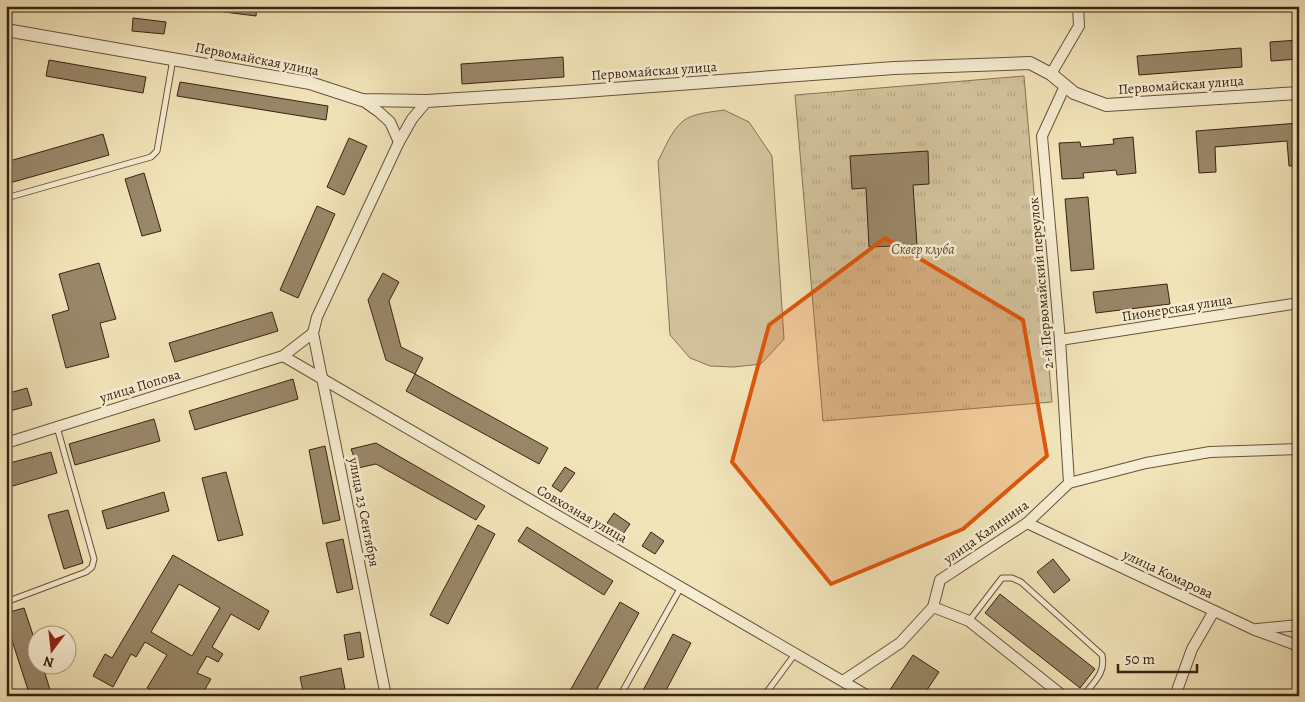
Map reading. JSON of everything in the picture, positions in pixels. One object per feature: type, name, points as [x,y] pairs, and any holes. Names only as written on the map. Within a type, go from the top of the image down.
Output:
[{"type":"street","points":[[1051,74],[1079,26],[1078,6]]},
{"type":"street","name":"Первомайская улица","points":[[6,30],[310,83],[362,100],[427,101],[894,68],[1030,63],[1051,74],[1074,93],[1106,105],[1299,93]]},
{"type":"street","name":"2-й Первомайский переулок","points":[[1065,86],[1042,136],[1060,340],[1069,483]]},
{"type":"street","points":[[362,100],[390,122],[399,142]]},
{"type":"street","name":"улица 23 Сентября","points":[[386,696],[313,333],[317,317],[399,142],[412,119],[427,101]]},
{"type":"street","name":"Пионерская улица","points":[[1060,340],[1299,303]]},
{"type":"street","points":[[283,356],[313,333]]},
{"type":"street","name":"Совхозная улица","points":[[283,356],[868,696]]},
{"type":"street","name":"улица Попова","points":[[6,443],[283,356]]},
{"type":"street","name":"улица Калинина","points":[[843,681],[900,643],[934,606],[940,580],[1027,523],[1069,483],[1146,464],[1210,452],[1299,449]]},
{"type":"street","name":"улица Комарова","points":[[1027,523],[1255,630],[1299,646]]},
{"type":"street","points":[[934,606],[969,621],[1063,696]]},
{"type":"street","points":[[1175,696],[1192,649],[1214,611]]},
{"type":"street","points":[[1255,630],[1299,625]]},
{"type":"lane","points":[[6,198],[151,157],[157,151],[173,59]]},
{"type":"lane","points":[[6,602],[86,572],[92,567],[94,559],[57,427]]},
{"type":"lane","points":[[969,621],[1002,578],[1012,578],[1021,582],[1102,655],[1104,665],[1101,673],[1083,696]]},
{"type":"lane","points":[[620,696],[681,587]]},
{"type":"lane","points":[[764,696],[795,653]]},
{"type":"highlighted area","points":[[885,238],[1023,320],[1047,456],[963,529],[831,584],[732,462],[769,325]]},
{"type":"green space","name":"Сквер клуба","points":[[1024,76],[1052,402],[823,421],[795,95]]},
{"type":"green space","points":[[724,110],[749,122],[772,156],[784,339],[761,364],[734,367],[710,366],[690,358],[670,335],[658,161],[672,135],[683,121],[708,112]]},
{"type":"building","points":[[225,6],[257,6],[256,16],[224,12]]},
{"type":"building","points":[[133,18],[166,22],[164,34],[132,31]]},
{"type":"building","points":[[1299,40],[1299,59],[1271,61],[1270,42]]},
{"type":"building","points":[[1241,48],[1242,67],[1139,75],[1137,56]]},
{"type":"building","points":[[563,57],[564,77],[462,84],[461,64]]},
{"type":"building","points":[[49,60],[146,77],[143,93],[46,76]]},
{"type":"building","points":[[180,82],[328,106],[326,120],[177,96]]},
{"type":"building","points":[[1299,123],[1299,166],[1289,166],[1287,141],[1215,147],[1216,172],[1199,173],[1196,131]]},
{"type":"building","points":[[103,134],[109,155],[6,184],[6,162]]},
{"type":"building","points":[[1133,137],[1136,173],[1117,175],[1116,170],[1083,173],[1084,178],[1062,179],[1059,143],[1080,142],[1081,147],[1114,144],[1113,139]]},
{"type":"building","points":[[349,138],[367,146],[344,195],[327,187]]},
{"type":"building","points":[[928,151],[929,184],[913,185],[917,245],[869,247],[866,188],[852,189],[850,156]]},
{"type":"building","points":[[144,173],[161,231],[142,236],[125,179]]},
{"type":"building","points":[[1088,197],[1094,269],[1071,271],[1065,199]]},
{"type":"building","points":[[317,206],[335,214],[298,298],[280,290]]},
{"type":"building","points":[[99,263],[116,319],[100,323],[109,357],[66,368],[52,315],[69,310],[59,274]]},
{"type":"building","points":[[383,273],[399,282],[389,301],[401,347],[423,358],[415,374],[386,360],[368,300]]},
{"type":"building","points":[[1167,284],[1170,304],[1096,313],[1093,292]]},
{"type":"building","points":[[272,312],[278,331],[175,362],[169,343]]},
{"type":"building","points":[[415,374],[548,448],[539,464],[406,391]]},
{"type":"building","points":[[293,379],[298,399],[195,430],[189,411]]},
{"type":"building","points":[[27,388],[32,405],[6,412],[6,394]]},
{"type":"building","points":[[154,419],[160,441],[75,465],[69,444]]},
{"type":"building","points":[[376,443],[485,506],[476,520],[376,464],[358,468],[351,449]]},
{"type":"building","points":[[325,446],[340,520],[323,524],[309,450]]},
{"type":"building","points":[[51,452],[57,473],[6,488],[6,464]]},
{"type":"building","points":[[565,467],[575,473],[561,492],[552,486]]},
{"type":"building","points":[[226,472],[243,535],[218,541],[202,478]]},
{"type":"building","points":[[164,492],[169,511],[107,529],[102,511]]},
{"type":"building","points":[[68,510],[83,563],[64,569],[48,515]]},
{"type":"building","points":[[614,513],[630,524],[623,534],[607,523]]},
{"type":"building","points":[[478,525],[495,534],[448,624],[430,615]]},
{"type":"building","points":[[527,527],[613,581],[604,595],[518,541]]},
{"type":"building","points":[[651,532],[664,541],[655,554],[642,546]]},
{"type":"building","points":[[343,539],[353,589],[337,593],[326,543]]},
{"type":"building","points":[[173,555],[269,611],[259,630],[231,614],[212,647],[223,654],[218,662],[207,656],[197,673],[211,679],[201,696],[160,696],[147,688],[167,655],[145,642],[136,657],[131,654],[113,687],[93,676],[105,654],[112,658]],"holes":[[[179,584],[220,608],[192,656],[151,632]]]},
{"type":"building","points":[[1053,559],[1070,580],[1054,593],[1037,572]]},
{"type":"building","points":[[1000,594],[1095,669],[1080,688],[985,613]]},
{"type":"building","points":[[620,602],[639,613],[593,696],[567,696]]},
{"type":"building","points":[[24,608],[29,624],[28,674],[45,674],[52,696],[30,696],[6,622],[6,613]]},
{"type":"building","points":[[360,632],[364,657],[348,660],[344,635]]},
{"type":"building","points":[[673,634],[691,643],[663,696],[640,696]]},
{"type":"building","points":[[913,655],[939,672],[923,696],[886,696]]},
{"type":"building","points":[[341,668],[345,689],[316,696],[304,696],[300,677]]}]
